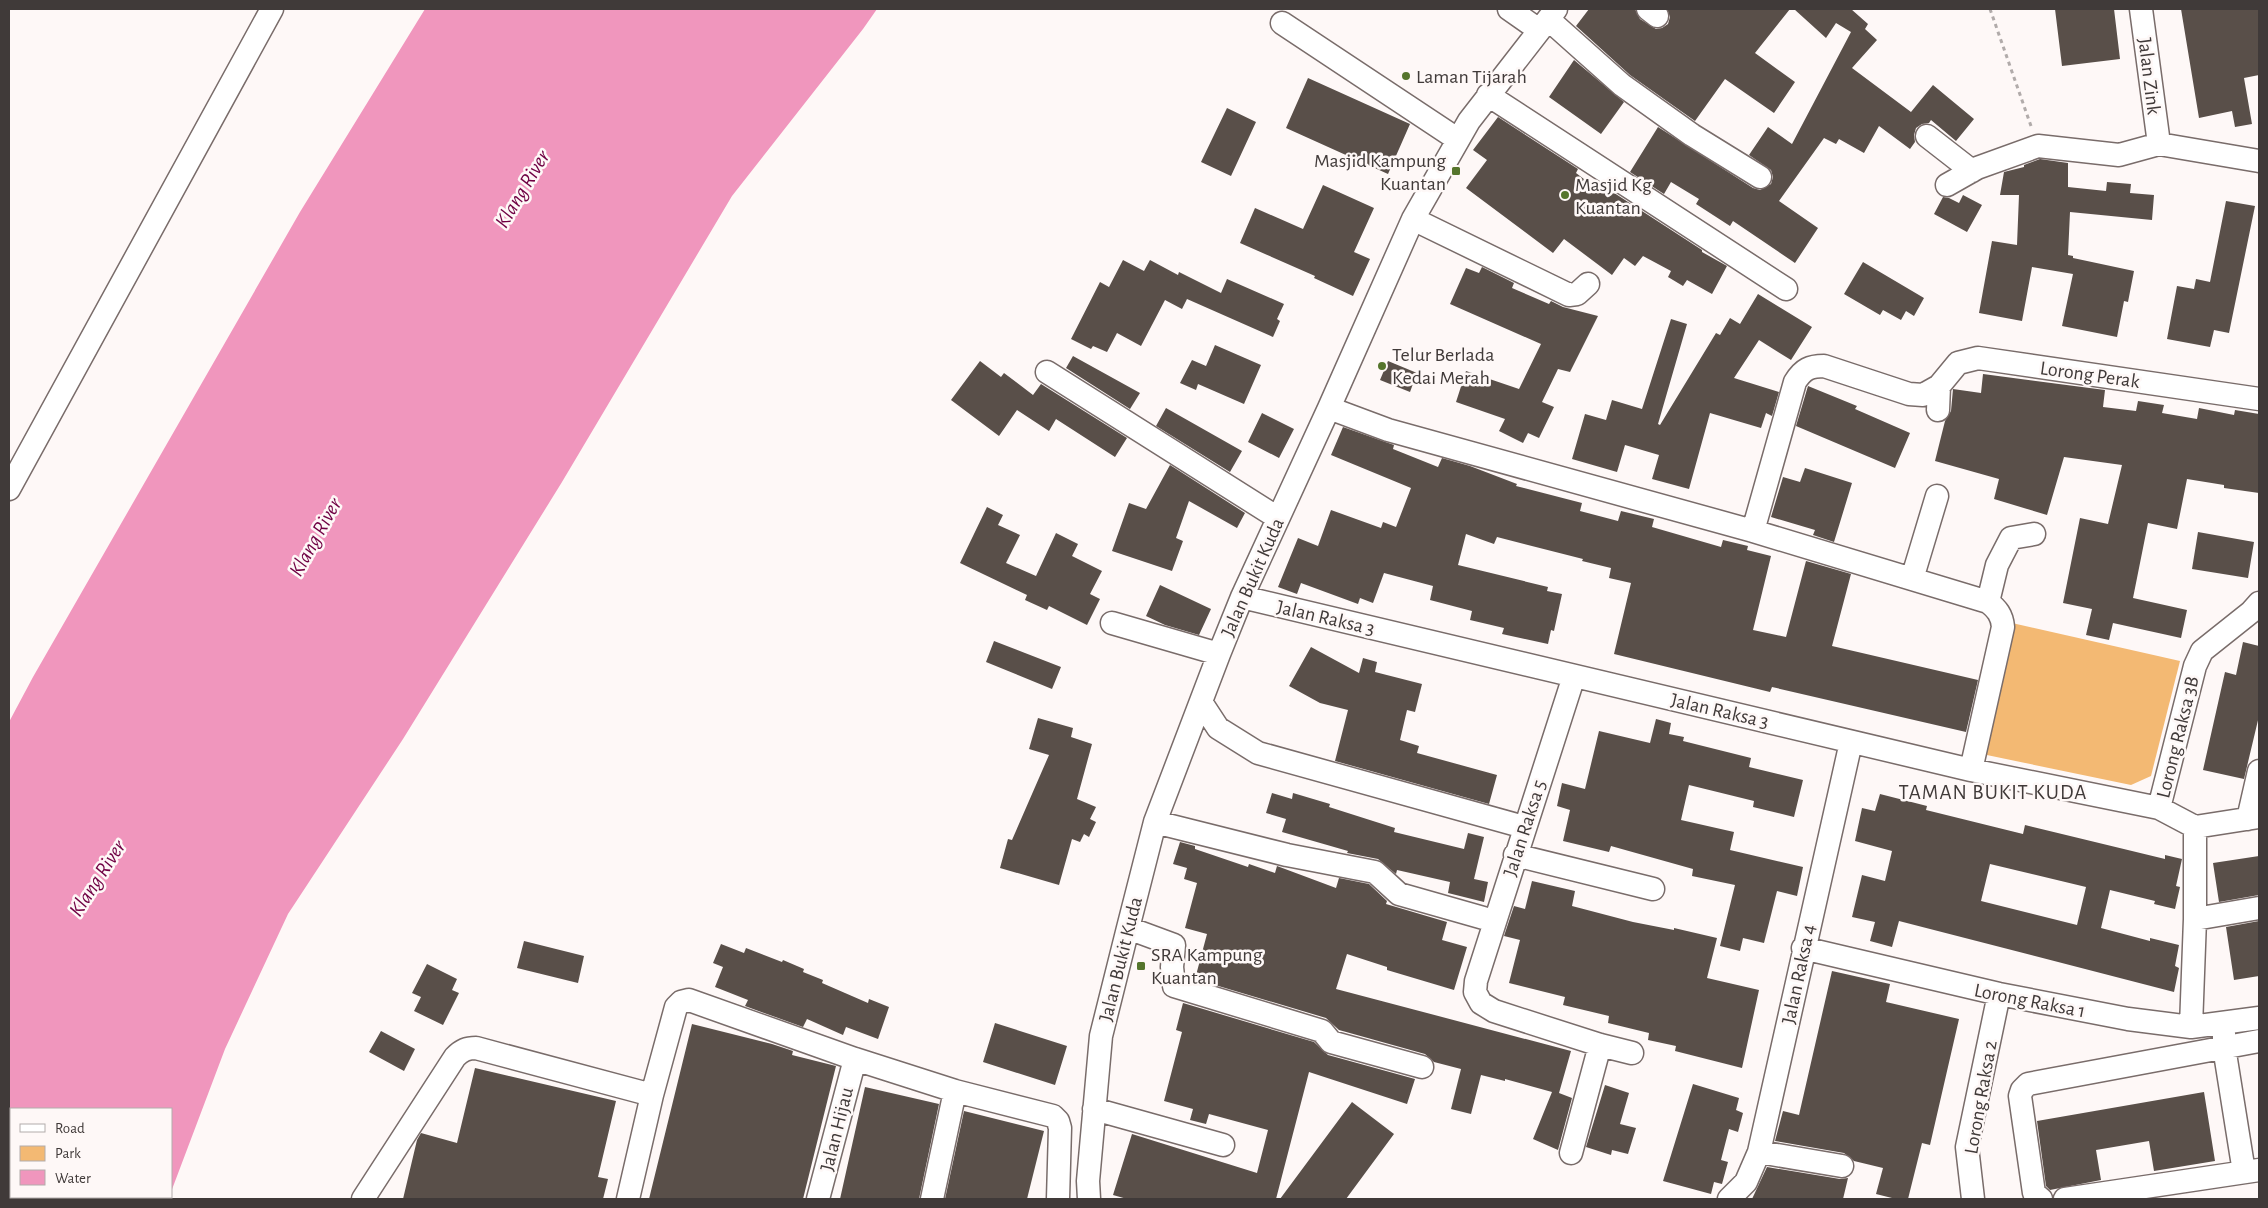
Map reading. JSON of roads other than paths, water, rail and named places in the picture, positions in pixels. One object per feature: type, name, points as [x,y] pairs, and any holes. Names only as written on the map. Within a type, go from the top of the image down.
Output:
[{"type":"street","points":[[9,489],[272,9]]},
{"type":"street","points":[[1510,9],[1548,19],[1622,85],[1692,136],[1760,177]]},
{"type":"street","name":"Jalan Zink","points":[[2141,9],[2159,144]]},
{"type":"street","name":"Jalan Bukit Kuda","points":[[1089,1199],[1088,1181],[1101,1036],[1156,822],[1219,654],[1242,597],[1413,219],[1457,139],[1488,95],[1548,19]]},
{"type":"street","points":[[1282,23],[1457,139]]},
{"type":"street","points":[[1488,95],[1786,289]]},
{"type":"street","points":[[1927,136],[1972,171]]},
{"type":"street","points":[[1947,185],[1972,171],[2038,146],[2119,154],[2159,144],[2259,161]]},
{"type":"street","points":[[1413,219],[1569,295],[1577,294],[1588,284]]},
{"type":"street","name":"Lorong Perak","points":[[1753,531],[1795,382],[1801,372],[1812,366],[1824,366],[1909,394],[1937,395],[1958,363],[1978,358],[2259,399]]},
{"type":"street","points":[[1047,372],[1278,518]]},
{"type":"street","points":[[1329,408],[1388,430],[1753,531],[1988,602],[1998,610],[2003,619],[2004,627],[1971,770]]},
{"type":"street","points":[[1912,579],[1938,496]]},
{"type":"street","points":[[1988,602],[1997,565],[2011,538],[2034,534]]},
{"type":"street","name":"Jalan Raksa 3","points":[[1242,597],[1971,770],[2159,808],[2195,827]]},
{"type":"street","name":"Lorong Raksa 3B","points":[[2159,808],[2195,666],[2202,651],[2251,612],[2259,603]]},
{"type":"street","points":[[1112,623],[1219,654]]},
{"type":"street","points":[[2235,625],[2259,629]]},
{"type":"street","name":"Jalan Raksa 5","points":[[1574,676],[1494,921],[1476,981],[1475,992],[1481,1002],[1494,1012],[1600,1045]]},
{"type":"street","points":[[1201,702],[1218,728],[1258,753],[1524,827]]},
{"type":"street","name":"Jalan Raksa 4","points":[[1729,1199],[1746,1182],[1759,1152],[1851,742]]},
{"type":"street","points":[[2191,1027],[2195,919],[2195,827],[2254,818],[2259,771]]},
{"type":"street","points":[[1156,822],[1287,855],[1375,872],[1399,894],[1494,921]]},
{"type":"street","points":[[1515,855],[1653,889]]},
{"type":"street","points":[[2195,919],[2259,908]]},
{"type":"street","points":[[1128,928],[1174,945],[1172,967],[1174,986],[1322,1031],[1331,1042],[1422,1067]]},
{"type":"street","name":"Lorong Raksa 1","points":[[1804,948],[1999,994],[2128,1019],[2191,1027],[2259,1018]]},
{"type":"street","name":"Lorong Raksa 2","points":[[1973,1199],[1967,1147],[1999,994]]},
{"type":"street","points":[[628,1199],[652,1095],[676,1007],[681,1002],[689,1000],[854,1059],[955,1091],[1053,1116],[1058,1121],[1060,1128],[1058,1199]]},
{"type":"street","points":[[2066,1199],[2186,1190],[2252,1171],[2224,1047],[2223,1024]]},
{"type":"street","points":[[2041,1199],[2034,1193],[2020,1096],[2022,1090],[2028,1084],[2259,1041]]},
{"type":"street","points":[[1571,1153],[1600,1045],[1632,1053]]},
{"type":"street","points":[[363,1199],[455,1057],[468,1048],[476,1048],[652,1095]]},
{"type":"street","name":"Jalan Hijau","points":[[818,1199],[854,1059]]},
{"type":"street","points":[[932,1199],[955,1091]]},
{"type":"street","points":[[1094,1109],[1223,1145]]},
{"type":"street","points":[[1759,1152],[1842,1166]]},
{"type":"water","name":"Klang River","points":[[425,9],[877,9],[732,196],[562,482],[403,739],[288,914],[225,1049],[172,1189],[172,1108],[10,1108],[10,1198],[169,1199],[9,1199],[9,722],[300,212]]},
{"type":"place","name":"Laman Tijarah","points":[[1406,76]]},
{"type":"place","name":"Masjid Kampung Kuantan","points":[[1456,171]]},
{"type":"place","name":"Masjid Kg Kuantan","points":[[1565,195]]},
{"type":"place","name":"Telur Berlada Kedai Merah","points":[[1382,366]]},
{"type":"place","name":"SRA Kampung Kuantan","points":[[1141,966]]},
{"type":"district","name":"TAMAN BUKIT KUDA","points":[[1993,792]]}]
